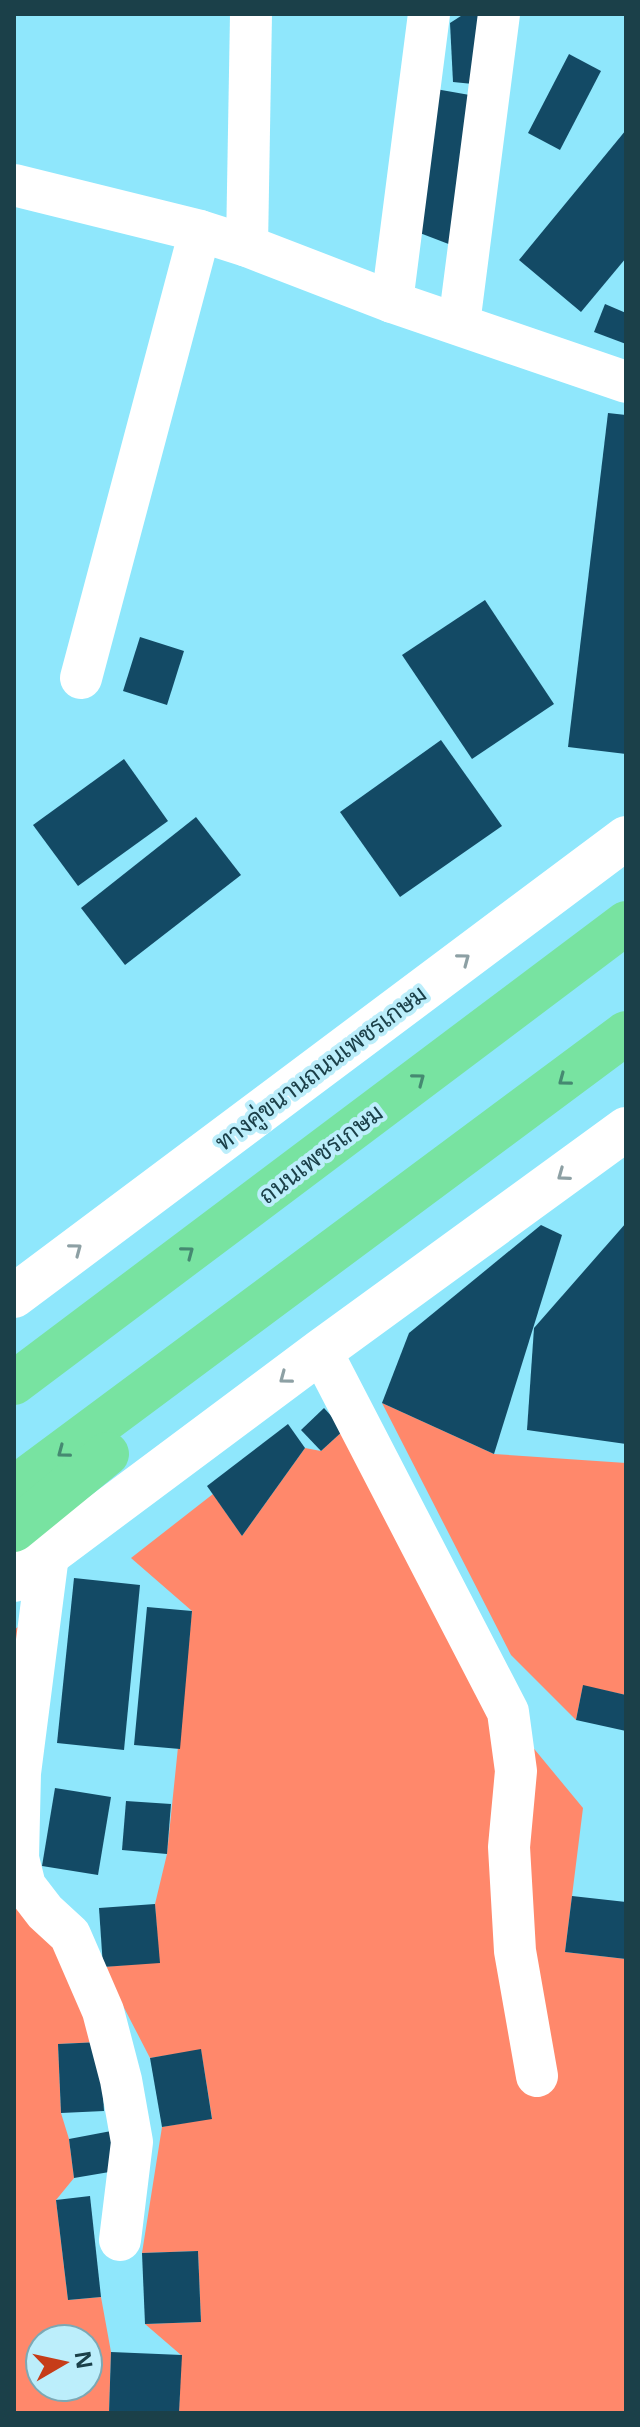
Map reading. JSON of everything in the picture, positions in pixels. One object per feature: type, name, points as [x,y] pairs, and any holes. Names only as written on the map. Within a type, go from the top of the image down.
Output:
[{"type":"highway","name":"ถนนเพชรเกษม","points":[[14,1383],[626,923]]},
{"type":"highway","points":[[14,1488],[626,1033]]},
{"type":"highway","points":[[25,1555],[515,1116]]},
{"type":"highway","points":[[14,1369],[142,1287]]},
{"type":"main road","name":"ทางคู่ขนานถนนเพชรเกษม","points":[[14,1296],[626,838]]},
{"type":"main road","points":[[25,1555],[321,1351],[626,1129]]},
{"type":"street","points":[[247,246],[251,14]]},
{"type":"street","points":[[392,302],[429,14]]},
{"type":"street","points":[[459,324],[499,14]]},
{"type":"street","points":[[14,185],[200,231],[247,246],[392,302],[626,382]]},
{"type":"street","points":[[81,678],[200,231]]},
{"type":"street","points":[[321,1351],[508,1712],[516,1771],[509,1847],[515,1951],[537,2076]]},
{"type":"street","points":[[25,1555],[18,1858],[25,1886],[45,1912],[70,1935],[103,2011],[121,2080],[132,2142],[120,2240]]},
{"type":"shaded area","points":[[382,1403],[494,1454],[626,1463],[626,1695],[583,1686],[576,1720],[511,1655]]},
{"type":"shaded area","points":[[344,1430],[478,1681],[583,1808],[565,1952],[626,1959],[626,2413],[179,2413],[181,2355],[145,2324],[201,2322],[198,2251],[142,2253],[162,2127],[212,2118],[201,2050],[150,2058],[103,1967],[159,1962],[155,1904],[167,1854],[192,1611],[131,1558],[213,1494],[242,1536],[305,1448],[321,1451]]},
{"type":"shaded area","points":[[51,1601],[24,1855],[100,2042],[58,2044],[61,2113],[69,2139],[74,2178],[56,2200],[68,2300],[101,2297],[111,2352],[109,2413],[14,2413],[14,1630]]},
{"type":"building","points":[[464,14],[493,14],[483,85],[453,82],[450,23]]},
{"type":"building","points":[[569,54],[601,71],[560,150],[528,133]]},
{"type":"building","points":[[430,88],[481,97],[459,248],[412,230]]},
{"type":"building","points":[[626,130],[626,258],[581,312],[519,260]]},
{"type":"building","points":[[605,304],[626,313],[626,344],[594,332]]},
{"type":"building","points":[[608,413],[626,415],[626,754],[568,747]]},
{"type":"building","points":[[485,600],[554,704],[472,759],[402,655]]},
{"type":"building","points":[[140,637],[184,651],[167,705],[123,691]]},
{"type":"building","points":[[441,740],[502,826],[400,897],[340,812]]},
{"type":"building","points":[[124,759],[168,821],[78,886],[33,825]]},
{"type":"building","points":[[196,817],[241,875],[125,965],[81,908]]},
{"type":"building","points":[[626,1223],[626,1444],[527,1430],[534,1328]]},
{"type":"building","points":[[541,1225],[562,1235],[494,1454],[382,1403],[409,1333]]},
{"type":"building","points":[[324,1408],[344,1430],[321,1451],[301,1430]]},
{"type":"building","points":[[288,1424],[305,1448],[242,1536],[207,1486]]},
{"type":"building","points":[[74,1578],[140,1585],[124,1750],[57,1743]]},
{"type":"building","points":[[147,1607],[192,1611],[180,1749],[134,1745]]},
{"type":"building","points":[[583,1685],[626,1695],[626,1731],[576,1720]]},
{"type":"building","points":[[55,1788],[111,1797],[98,1875],[42,1866]]},
{"type":"building","points":[[126,1801],[171,1804],[167,1854],[122,1850]]},
{"type":"building","points":[[572,1896],[626,1902],[626,1959],[565,1952]]},
{"type":"building","points":[[155,1904],[160,1963],[103,1967],[99,1908]]},
{"type":"building","points":[[100,2042],[104,2111],[61,2113],[58,2044]]},
{"type":"building","points":[[201,2049],[212,2119],[162,2127],[150,2058]]},
{"type":"building","points":[[127,2128],[127,2169],[74,2178],[69,2139]]},
{"type":"building","points":[[90,2196],[101,2297],[68,2300],[56,2200]]},
{"type":"building","points":[[198,2251],[201,2322],[145,2324],[142,2253]]},
{"type":"building","points":[[111,2352],[182,2355],[179,2413],[109,2413]]}]
